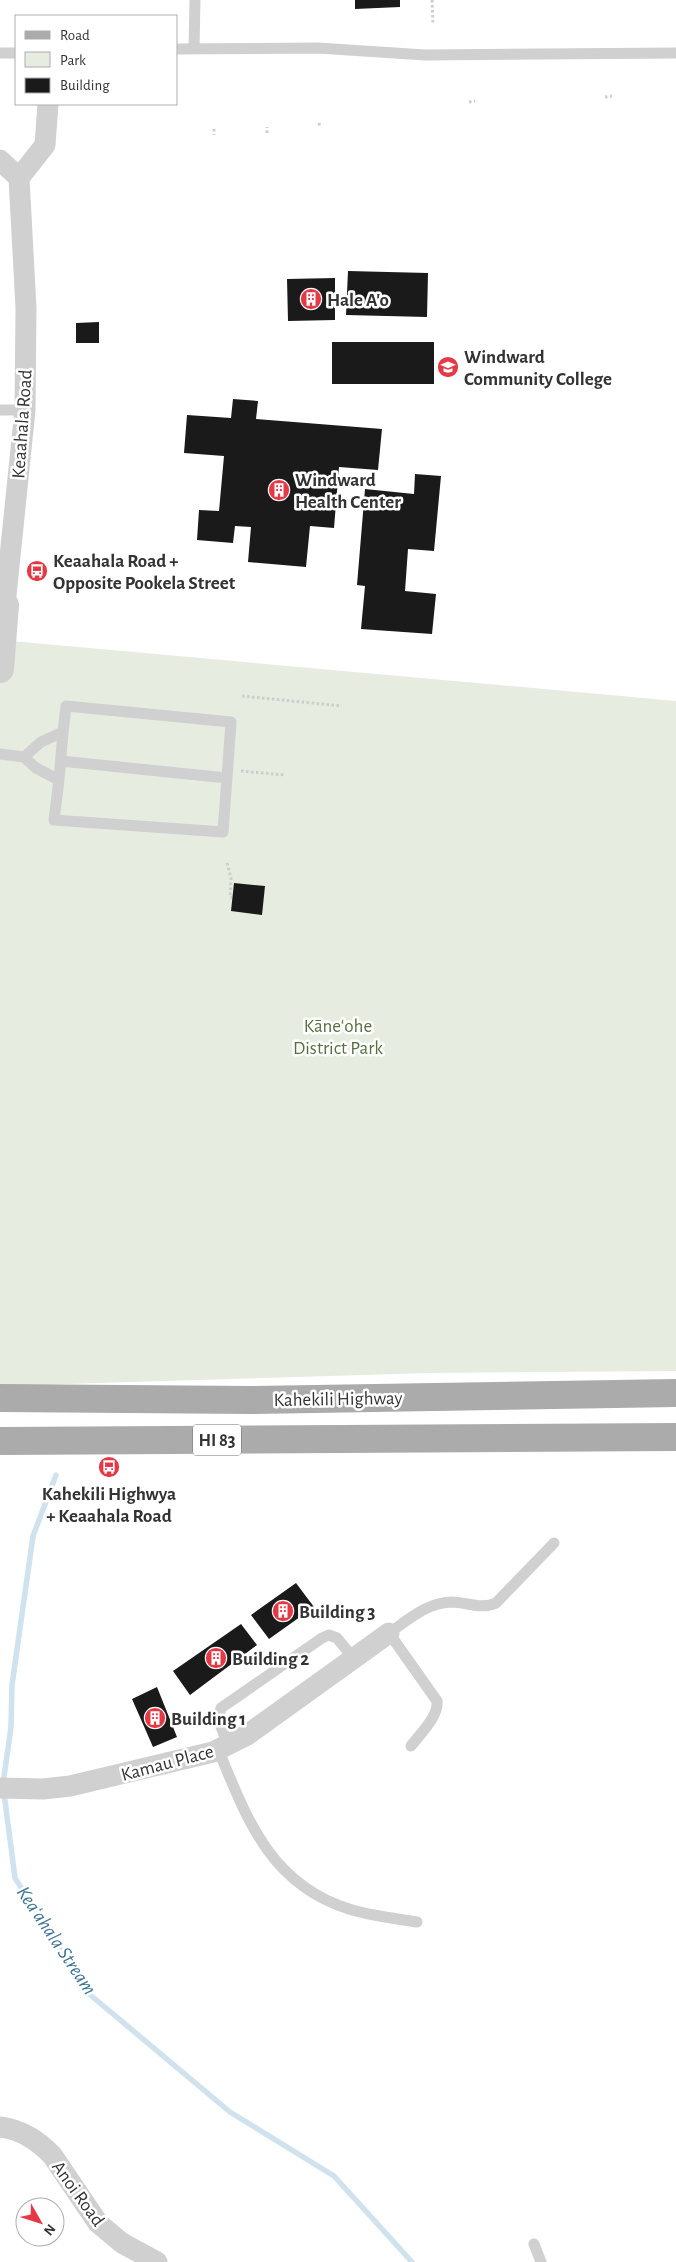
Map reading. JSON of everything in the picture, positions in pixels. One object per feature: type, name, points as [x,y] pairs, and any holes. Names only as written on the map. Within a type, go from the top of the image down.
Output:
[{"type":"main road","name":"Kahekili Highway","points":[[0,1398],[251,1400],[676,1393]]},
{"type":"main road","name":"HI 83","points":[[0,1441],[676,1437]]},
{"type":"street","points":[[0,160],[19,178],[45,145],[48,105]]},
{"type":"street","name":"Keaahala Road","points":[[0,669],[2,605],[26,410],[26,308],[19,178]]},
{"type":"street","name":"Kamau Place","points":[[8,1788],[70,1786],[197,1757],[223,1747],[248,1735],[390,1633]]},
{"type":"street","name":"Anoi Road","points":[[0,2127],[22,2132],[43,2146],[52,2155],[98,2223],[122,2244],[157,2262]]},
{"type":"lane","points":[[194,0],[194,48]]},
{"type":"lane","points":[[178,49],[318,48],[424,55],[676,53]]},
{"type":"lane","points":[[0,53],[15,53]]},
{"type":"lane","points":[[0,410],[26,410]]},
{"type":"lane","points":[[66,706],[231,722],[231,774],[223,832],[54,820],[63,732],[66,706]]},
{"type":"lane","points":[[24,757],[40,742],[63,732]]},
{"type":"lane","points":[[0,754],[24,757],[36,768],[59,780]]},
{"type":"lane","points":[[61,761],[231,774]]},
{"type":"lane","points":[[411,1746],[434,1715],[437,1701],[390,1633],[421,1611],[439,1604],[457,1603],[484,1607],[496,1603],[554,1543]]},
{"type":"lane","points":[[354,1659],[337,1638],[329,1635],[322,1638],[221,1708],[218,1719],[223,1747],[254,1832],[266,1849],[295,1879],[317,1894],[347,1909],[417,1922]]},
{"type":"lane","points":[[534,2244],[541,2262]]},
{"type":"path","points":[[432,0],[432,25]]},
{"type":"path","points":[[605,97],[612,96]]},
{"type":"path","points":[[470,102],[475,101]]},
{"type":"path","points":[[320,123],[320,128]]},
{"type":"path","points":[[267,127],[267,133]]},
{"type":"path","points":[[214,130],[214,135]]},
{"type":"path","points":[[242,696],[342,706]]},
{"type":"path","points":[[231,774],[285,775]]},
{"type":"path","points":[[227,863],[231,878],[230,896],[232,897]]},
{"type":"green space","name":"Kāneʻohe District Park","points":[[0,640],[676,701],[676,1371],[429,1373],[0,1386]]},
{"type":"building","points":[[355,0],[400,0],[400,7],[355,9]]},
{"type":"building","points":[[348,271],[428,273],[427,317],[346,315]]},
{"type":"building","name":"Hale A'o","points":[[335,278],[335,320],[288,321],[287,279]]},
{"type":"building","points":[[99,322],[99,343],[76,343],[76,323]]},
{"type":"building","points":[[332,342],[434,342],[434,384],[332,384]]},
{"type":"building","name":"Windward Health Center","points":[[233,399],[258,401],[256,419],[382,429],[378,470],[339,467],[334,528],[310,526],[306,567],[248,562],[251,527],[235,526],[233,543],[197,540],[199,510],[219,511],[224,456],[184,453],[187,415],[231,418]]},
{"type":"building","points":[[415,474],[441,476],[434,551],[408,549],[405,591],[436,594],[432,634],[361,629],[365,586],[357,585],[365,489],[414,494]]},
{"type":"building","points":[[234,883],[265,886],[262,915],[231,911]]},
{"type":"building","name":"Building 3","points":[[296,1583],[314,1607],[269,1639],[251,1615]]},
{"type":"building","name":"Building 2","points":[[241,1624],[257,1645],[190,1695],[173,1671]]},
{"type":"building","name":"Building 1","points":[[157,1687],[177,1737],[153,1747],[132,1699]]},
{"type":"waterway","name":"Keaʻahala Stream","points":[[3,1784],[11,1727],[12,1685],[33,1536],[56,1475]]},
{"type":"waterway","name":"Keaʻahala Stream","points":[[4,1793],[15,1878],[88,1993],[230,2112],[334,2176],[412,2262]]},
{"type":"place","name":"Hale A'o","points":[[311,299]]},
{"type":"place","name":"Windward Community College","points":[[448,367]]},
{"type":"place","name":"Windward Health Center","points":[[279,490]]},
{"type":"place","name":"Keaahala Road + Opposite Pookela Street","points":[[37,571]]},
{"type":"place","name":"Kahekili Highwya + Keaahala Road","points":[[109,1467]]},
{"type":"place","name":"Building 3","points":[[283,1611]]},
{"type":"place","name":"Building 2","points":[[216,1658]]},
{"type":"place","name":"Building 1","points":[[155,1718]]}]
